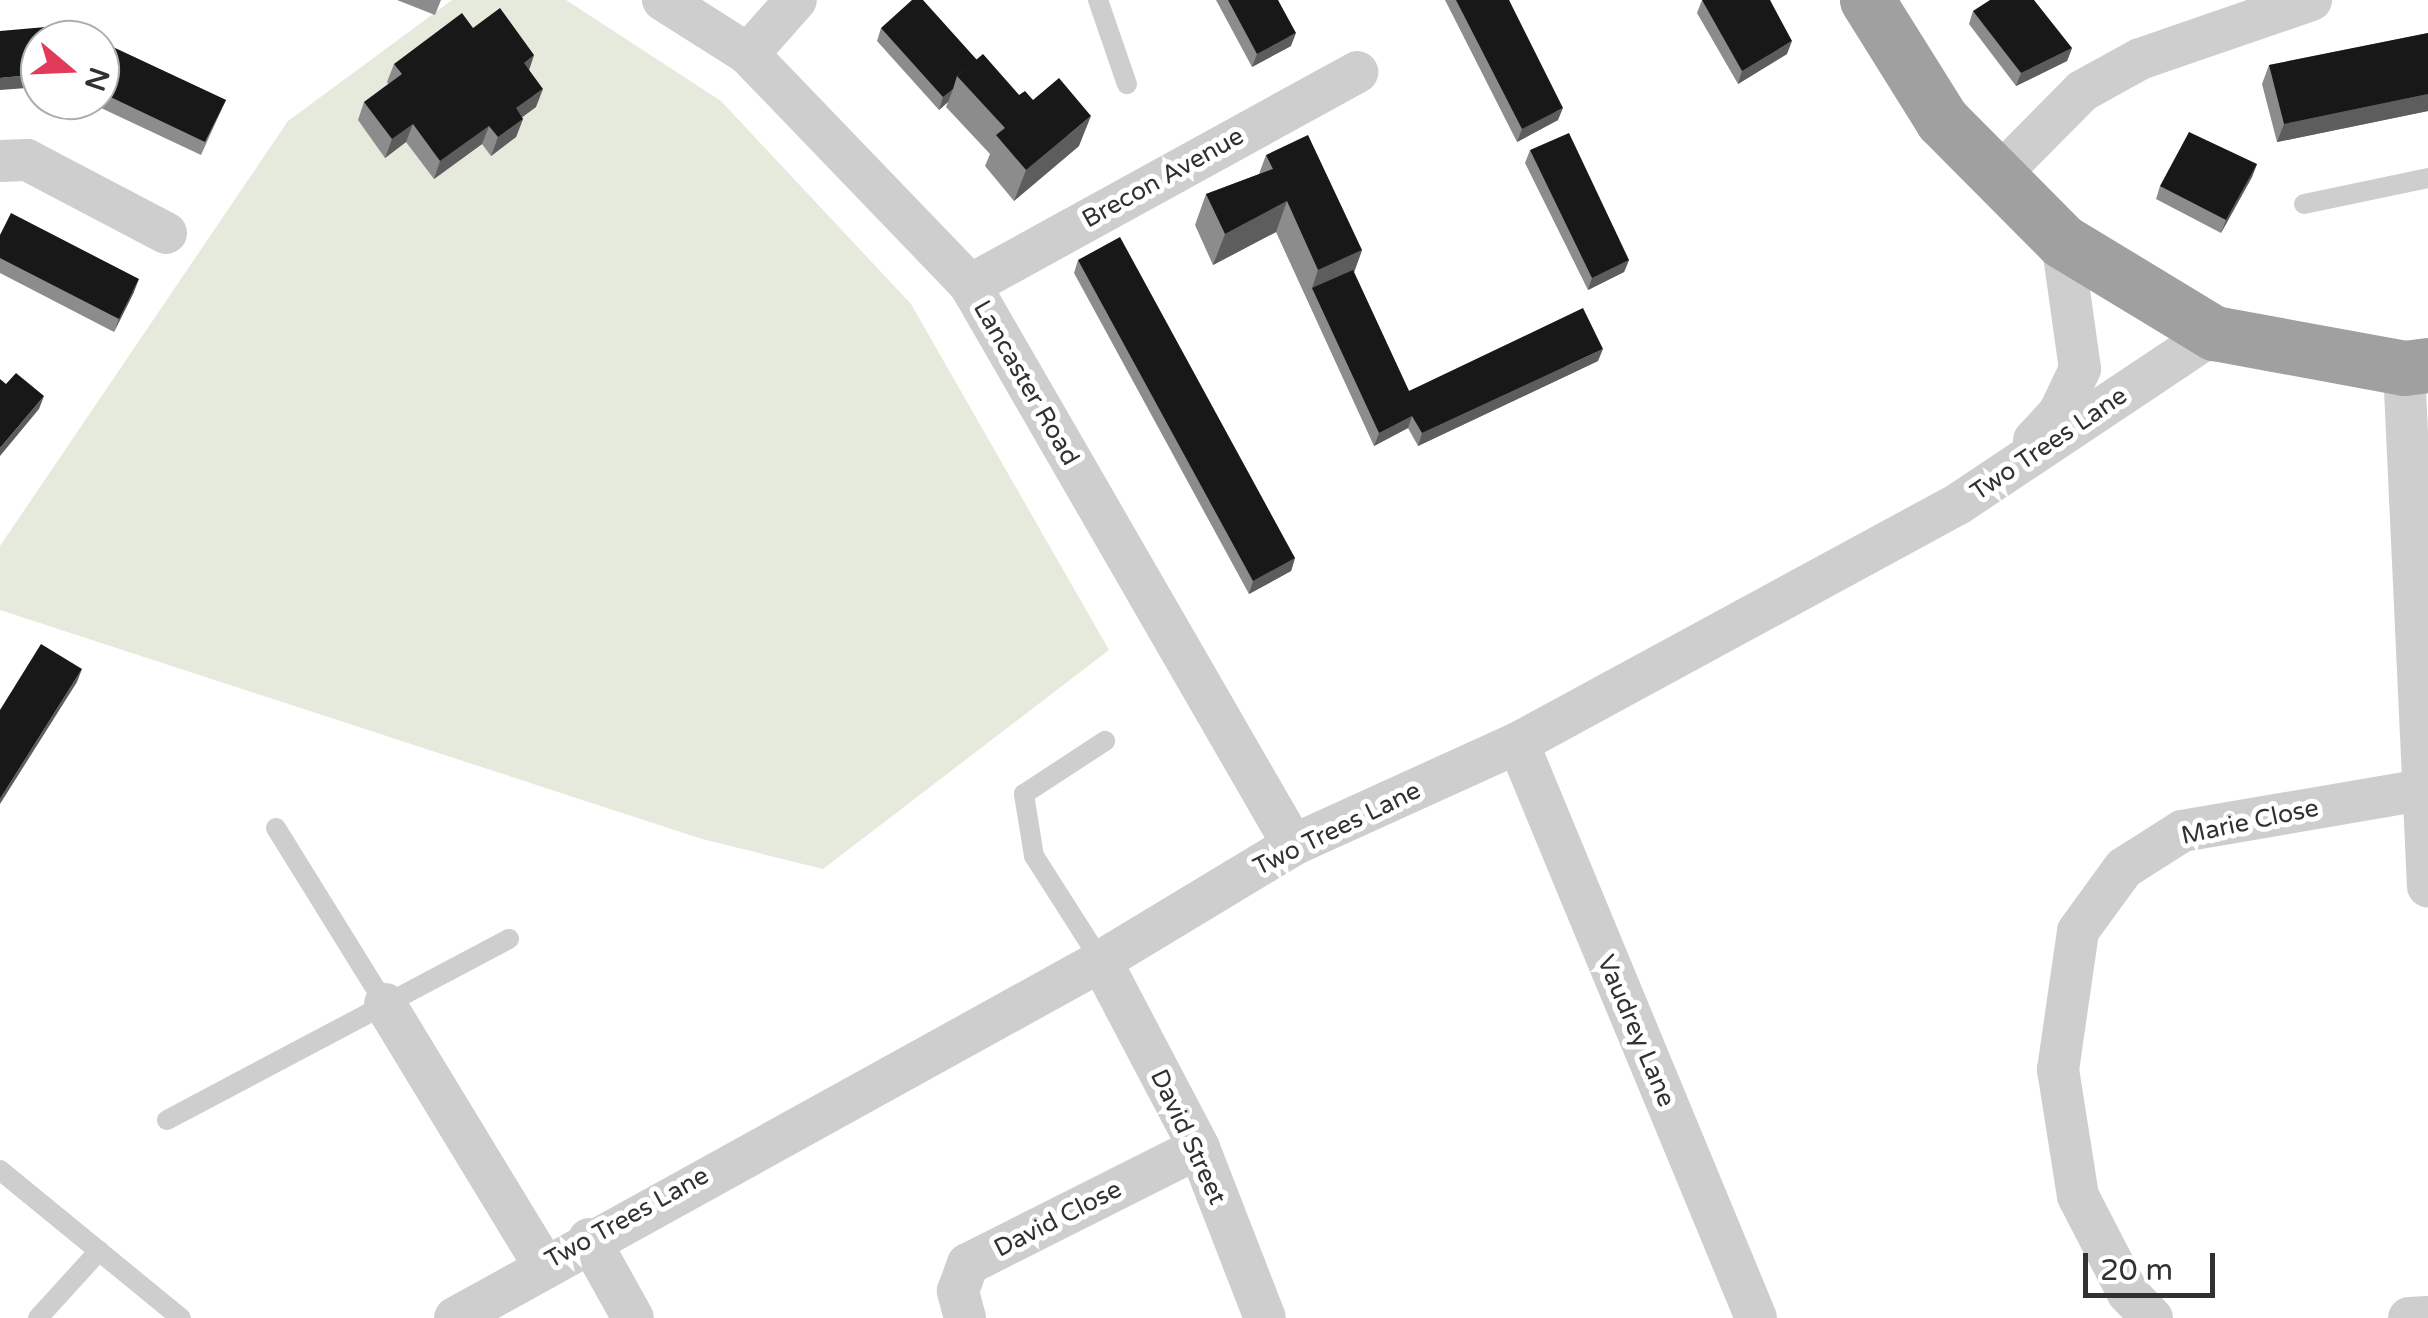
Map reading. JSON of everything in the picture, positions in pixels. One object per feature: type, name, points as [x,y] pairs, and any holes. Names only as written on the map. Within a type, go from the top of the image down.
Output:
[{"type":"highway","points":[[1867,0],[1942,120],[2062,241],[2214,332],[2416,367]]},
{"type":"street","name":"Lancaster Road","points":[[663,0],[748,54],[970,285],[1293,845]]},
{"type":"street","points":[[748,54],[796,0]]},
{"type":"street","points":[[1999,175],[2082,91],[2140,58],[2311,0]]},
{"type":"street","name":"Brecon Avenue","points":[[970,285],[1357,72]]},
{"type":"street","points":[[0,160],[26,160],[166,233]]},
{"type":"street","points":[[2000,478],[2059,413],[2080,369],[2062,241]]},
{"type":"street","name":"Two Trees Lane","points":[[455,1318],[589,1238],[1101,961],[1293,845],[1518,743],[2000,478],[2214,332]]},
{"type":"street","points":[[2416,367],[2428,886]]},
{"type":"street","name":"Vaudrey Lane","points":[[1518,743],[1756,1318]]},
{"type":"street","name":"Marie Close","points":[[2152,1318],[2128,1293],[2078,1196],[2058,1070],[2078,931],[2124,868],[2182,832],[2423,790]]},
{"type":"street","name":"David Street","points":[[1101,961],[1199,1148],[1265,1318]]},
{"type":"street","points":[[385,1004],[543,1264]]},
{"type":"street","name":"David Close","points":[[965,1318],[958,1292],[968,1264],[1199,1148]]},
{"type":"street","points":[[589,1238],[633,1318]]},
{"type":"street","points":[[2409,1318],[2428,1317]]},
{"type":"lane","points":[[1098,0],[1127,84]]},
{"type":"lane","points":[[2304,204],[2428,178]]},
{"type":"lane","points":[[1101,961],[1034,856],[1024,794],[1105,741]]},
{"type":"lane","points":[[276,828],[385,1004]]},
{"type":"lane","points":[[167,1120],[509,938]]},
{"type":"lane","points":[[0,1170],[181,1318]]},
{"type":"lane","points":[[38,1318],[99,1251]]},
{"type":"shaded area","points":[[452,0],[566,0],[721,101],[911,304],[1109,650],[823,869],[702,839],[0,610],[0,546],[288,121]]},
{"type":"building","points":[[912,0],[923,0],[977,60],[957,76],[953,89],[943,97],[881,28]]},
{"type":"building","points":[[1228,0],[1278,0],[1296,33],[1257,54]]},
{"type":"building","points":[[1456,0],[1509,0],[1563,108],[1522,129]]},
{"type":"building","points":[[1702,0],[1770,0],[1792,41],[1742,71]]},
{"type":"building","points":[[1990,0],[2034,0],[2072,48],[2021,73],[1973,11]]},
{"type":"building","points":[[500,8],[534,55],[524,63],[543,89],[516,108],[523,119],[498,137],[489,126],[440,161],[413,124],[392,139],[364,102],[402,74],[394,64],[462,13],[473,28]]},
{"type":"building","points":[[20,29],[20,76],[0,78],[0,31]]},
{"type":"building","points":[[2428,33],[2428,94],[2284,124],[2269,65]]},
{"type":"building","points":[[120,50],[226,100],[205,142],[120,102]]},
{"type":"building","points":[[983,54],[1019,95],[1025,91],[1033,100],[1059,78],[1091,116],[1026,170],[996,135],[1005,128],[957,76]]},
{"type":"building","points":[[2189,132],[2257,164],[2226,220],[2160,186]]},
{"type":"building","points":[[1569,133],[1629,260],[1592,278],[1530,150]]},
{"type":"building","points":[[1308,135],[1362,250],[1318,270],[1287,201],[1225,234],[1206,194],[1273,169],[1266,155]]},
{"type":"building","points":[[11,213],[139,279],[119,319],[0,258],[0,235]]},
{"type":"building","points":[[1120,237],[1295,558],[1253,581],[1078,260]]},
{"type":"building","points":[[1353,270],[1409,391],[1583,308],[1603,349],[1422,433],[1412,416],[1379,433],[1312,288]]},
{"type":"building","points":[[16,373],[44,396],[0,448],[0,379],[6,384]]},
{"type":"building","points":[[41,644],[82,669],[0,799],[0,710]]}]
